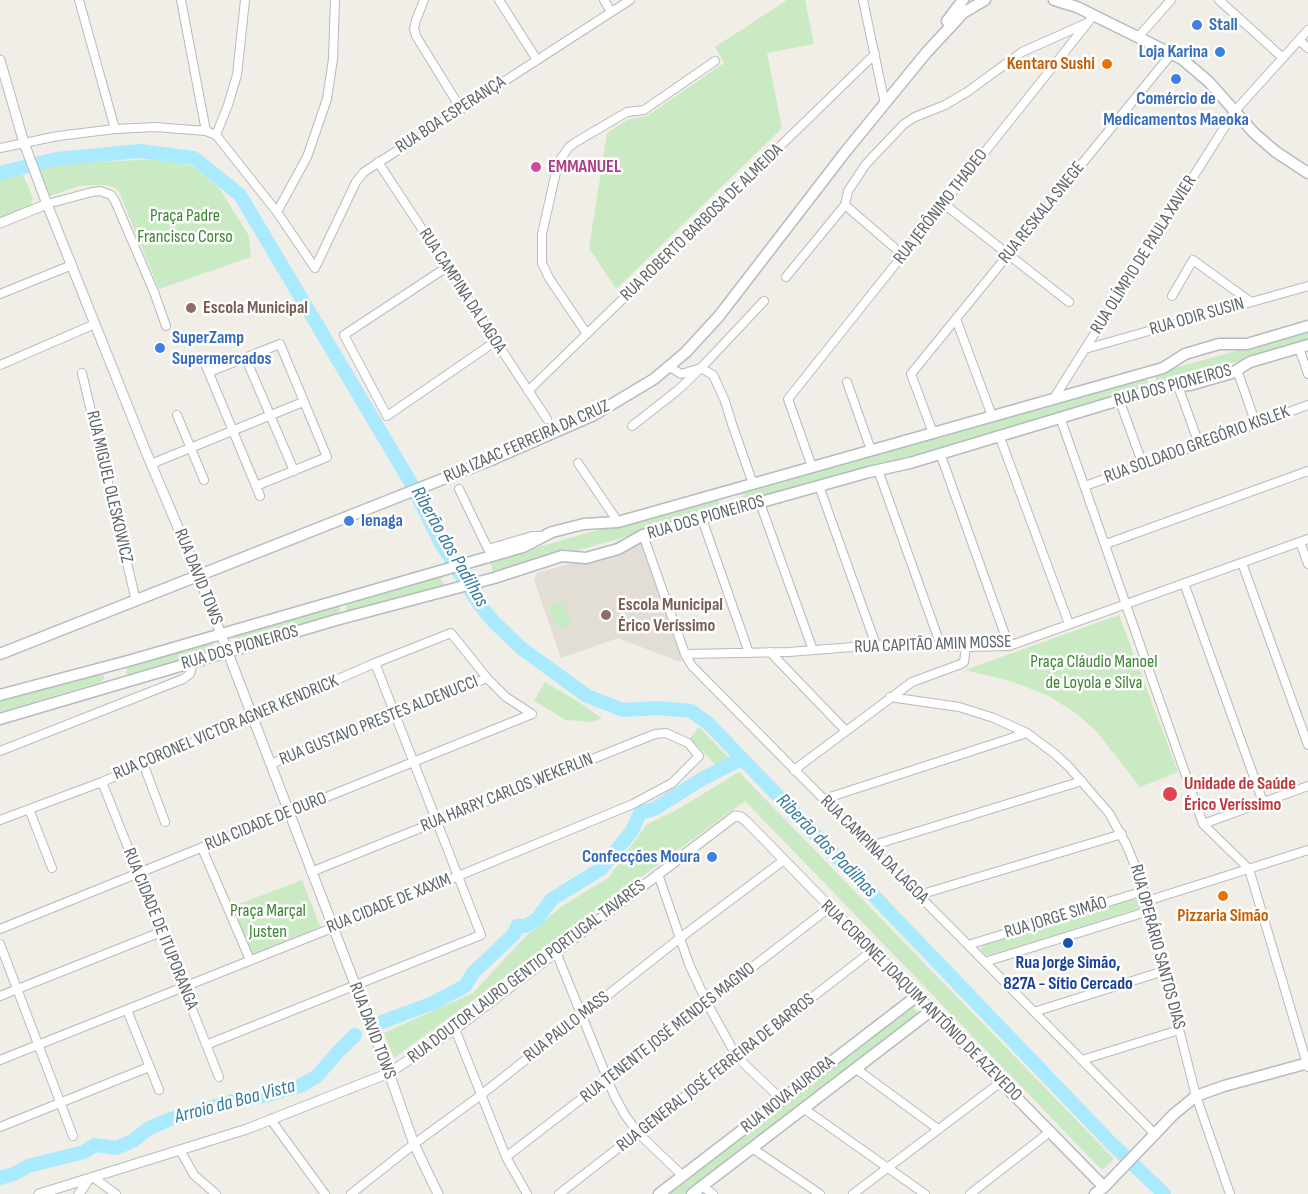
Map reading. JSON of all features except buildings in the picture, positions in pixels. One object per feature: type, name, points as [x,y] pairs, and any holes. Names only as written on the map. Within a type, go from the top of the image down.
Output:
[{"type":"main road","name":"RUA IZAAC FERREIRA DA CRUZ","points":[[926,53],[963,0]]},
{"type":"main road","name":"RUA IZAAC FERREIRA DA CRUZ","points":[[0,654],[425,486],[594,415],[636,391],[670,367],[704,334],[738,294],[846,151],[926,53],[963,13],[985,0]]},
{"type":"main road","points":[[1054,0],[1080,4]]},
{"type":"main road","points":[[1068,0],[1080,4],[1091,19],[1139,36],[1172,53],[1200,73],[1264,142],[1308,173]]},
{"type":"main road","name":"RUA DOS PIONEIROS","points":[[0,695],[128,661],[438,570],[486,553],[523,547],[546,536],[584,524],[618,522],[1163,368],[1189,352],[1219,344],[1247,344],[1308,326]]},
{"type":"main road","name":"RUA DOS PIONEIROS","points":[[0,719],[336,620],[494,578],[562,556],[586,558],[618,549],[643,535],[940,453],[1119,399],[1166,386],[1190,386],[1237,370],[1250,362],[1303,347]]},
{"type":"main road","points":[[1143,373],[1149,377],[1151,382],[1152,387],[1149,391]]},
{"type":"main road","points":[[741,487],[736,496],[739,502],[746,507]]},
{"type":"main road","points":[[717,494],[724,501],[722,514]]},
{"type":"main road","points":[[336,620],[342,610],[342,598]]},
{"type":"main road","points":[[123,683],[122,671],[128,661]]},
{"type":"main road","points":[[102,689],[108,679],[108,666]]},
{"type":"main road","name":"RUA CORONEL JOAQUIM ANTÔNIO DE AZEVEDO","points":[[917,996],[1051,1131],[1100,1190]]},
{"type":"main road","name":"RUA NOVA AURORA","points":[[659,1194],[917,996]]},
{"type":"main road","name":"RUA NOVA AURORA","points":[[692,1194],[932,1010]]},
{"type":"main road","points":[[1100,1190],[1174,1114],[1196,1096],[1224,1086],[1308,1065]]},
{"type":"street","points":[[79,0],[115,129]]},
{"type":"street","points":[[181,0],[206,131]]},
{"type":"street","points":[[216,135],[237,75],[245,0]]},
{"type":"street","points":[[0,148],[115,129],[155,127],[206,131],[216,135],[277,212],[307,157],[327,99],[333,59],[335,0]]},
{"type":"street","points":[[424,0],[416,20],[416,36],[461,109]]},
{"type":"street","points":[[498,0],[537,60]]},
{"type":"street","points":[[604,0],[611,12]]},
{"type":"street","name":"RUA BOA ESPERANÇA","points":[[277,212],[315,268],[356,182],[364,172],[630,0]]},
{"type":"street","points":[[863,0],[885,104]]},
{"type":"street","points":[[1139,36],[1171,0]]},
{"type":"street","points":[[1219,0],[1283,58]]},
{"type":"street","points":[[786,278],[845,206],[849,191],[866,164],[910,119],[962,96],[1022,52],[1091,19]]},
{"type":"street","name":"RUA JERÔNIMO THADEO","points":[[812,467],[788,399],[1091,19]]},
{"type":"street","name":"RUA OLÍMPIO DE PAULA XAVIER","points":[[1054,398],[1234,112],[1308,30]]},
{"type":"street","points":[[1299,40],[1308,48]]},
{"type":"street","name":"RUA RESKALA SNEGE","points":[[933,433],[911,374],[1172,53]]},
{"type":"street","name":"RUA ROBERTO BARBOSA DE ALMEIDA","points":[[528,391],[875,54]]},
{"type":"street","name":"RUA DAVID TOWS","points":[[0,60],[24,143],[47,204],[151,464],[199,577],[414,1144],[438,1194]]},
{"type":"street","points":[[587,334],[549,279],[542,263],[542,234],[558,163],[568,147],[627,112],[644,110],[715,61]]},
{"type":"street","name":"RUA CAMPINA DA LAGOA","points":[[378,162],[547,419]]},
{"type":"street","points":[[0,223],[47,204],[92,192],[106,192],[111,195],[116,201],[166,326]]},
{"type":"street","points":[[944,204],[1068,302]]},
{"type":"street","points":[[845,206],[903,255]]},
{"type":"street","points":[[1172,296],[1193,260],[1251,302]]},
{"type":"street","points":[[0,294],[72,264]]},
{"type":"street","points":[[447,267],[344,335],[387,416],[496,341]]},
{"type":"street","name":"RUA ODIR SUSIN","points":[[1085,349],[1308,286]]},
{"type":"street","points":[[632,426],[701,368],[764,301]]},
{"type":"street","points":[[956,319],[992,416]]},
{"type":"street","points":[[0,365],[95,324]]},
{"type":"street","points":[[256,486],[327,457],[280,344],[246,359],[208,369],[260,496]]},
{"type":"street","points":[[1303,347],[1308,374]]},
{"type":"street","points":[[246,359],[294,471]]},
{"type":"street","points":[[670,367],[681,374],[701,368],[713,375],[721,390],[753,484]]},
{"type":"street","points":[[1237,370],[1256,424]]},
{"type":"street","name":"RUA MIGUEL OLESKOWICZ","points":[[82,373],[136,601]]},
{"type":"street","points":[[847,382],[871,450]]},
{"type":"street","points":[[1178,386],[1199,444]]},
{"type":"street","points":[[1119,399],[1143,465]]},
{"type":"street","points":[[151,464],[303,402]]},
{"type":"street","name":"RUA SOLDADO GREGÓRIO KISLEK","points":[[1085,486],[1308,405]]},
{"type":"street","points":[[177,415],[204,480]]},
{"type":"street","points":[[1060,417],[1203,824],[1249,869],[1308,1065]]},
{"type":"street","points":[[999,435],[1069,624]]},
{"type":"street","points":[[940,453],[1009,645]]},
{"type":"street","points":[[578,463],[618,522]]},
{"type":"street","points":[[878,470],[941,646]]},
{"type":"street","points":[[1106,544],[1308,471]]},
{"type":"street","points":[[819,486],[876,645]]},
{"type":"street","points":[[459,489],[486,553]]},
{"type":"street","points":[[760,503],[813,651]]},
{"type":"street","points":[[702,519],[749,653]]},
{"type":"street","name":"RUA CAMPINA DA LAGOA","points":[[643,535],[685,654],[695,669],[1155,1134]]},
{"type":"street","points":[[1304,540],[1308,564]]},
{"type":"street","name":"RUA CAPITÃO AMIN MOSSE","points":[[685,654],[813,651],[876,645],[966,647],[1009,645],[1304,540]]},
{"type":"street","points":[[1242,563],[1308,745]]},
{"type":"street","points":[[1184,583],[1263,802]]},
{"type":"street","name":"RUA CORONEL VICTOR AGNER KENDRICK","points":[[0,820],[102,782],[375,663],[451,633],[487,678]]},
{"type":"street","points":[[794,770],[890,697],[920,678],[961,664],[966,655],[966,647]]},
{"type":"street","points":[[770,652],[846,730]]},
{"type":"street","points":[[0,751],[183,679],[190,674],[194,662]]},
{"type":"street","points":[[206,1045],[481,934],[375,663]]},
{"type":"street","name":"RUA CIDADE DE OURO","points":[[0,928],[531,714],[506,697],[487,678]]},
{"type":"street","name":"RUA GUSTAVO PRESTES ALDENUCCI","points":[[271,764],[487,678]]},
{"type":"street","name":"RUA OPERÁRIO SANTOS DIAS","points":[[890,697],[959,707],[993,718],[1027,733],[1055,754],[1109,813],[1122,834],[1137,868],[1196,1096],[1230,1194]]},
{"type":"street","name":"RUA HARRY CARLOS WEKERLIN","points":[[311,872],[655,734],[666,733],[688,743],[699,756]]},
{"type":"street","points":[[824,799],[1027,733]]},
{"type":"street","name":"RUA CIDADE DE XAXIM","points":[[0,1060],[332,928],[633,804],[672,783],[699,756]]},
{"type":"street","points":[[144,763],[165,822]]},
{"type":"street","points":[[871,846],[1082,781]]},
{"type":"street","name":"RUA CIDADE DE ITUPORANGA","points":[[102,782],[219,1077]]},
{"type":"street","points":[[1203,824],[1308,786]]},
{"type":"street","points":[[29,809],[52,868]]},
{"type":"street","name":"RUA CORONEL JOAQUIM ANTÔNIO DE AZEVEDO","points":[[728,819],[735,816],[741,817],[917,996]]},
{"type":"street","name":"RUA DOUTOR LAURO GENTIO PORTUGAL TAVARES","points":[[39,1194],[61,1191],[271,1120],[389,1073],[455,1029],[728,819]]},
{"type":"street","points":[[919,895],[1122,834]]},
{"type":"street","points":[[202,848],[250,960]]},
{"type":"street","points":[[1147,901],[1308,850]]},
{"type":"street","name":"RUA PAULO MASS","points":[[351,1194],[784,860]]},
{"type":"street","points":[[658,874],[689,964],[736,1057],[781,1100]]},
{"type":"street","name":"RUA JORGE SIMÃO","points":[[968,945],[1144,891]]},
{"type":"street","name":"RUA TENENTE JOSÉ MENDES MAGNO","points":[[506,1157],[829,908]]},
{"type":"street","name":"RUA JORGE SIMÃO","points":[[985,962],[1149,911]]},
{"type":"street","points":[[0,996],[161,932]]},
{"type":"street","points":[[0,944],[62,1101],[73,1136]]},
{"type":"street","name":"RUA GENERAL JOSÉ FERREIRA DE BARROS","points":[[560,1194],[872,951]]},
{"type":"street","points":[[556,952],[608,1080],[625,1115],[639,1134],[683,1176]]},
{"type":"street","points":[[1034,1012],[1164,971]]},
{"type":"street","points":[[126,1010],[159,1090]]},
{"type":"street","points":[[455,1029],[506,1157],[527,1194]]},
{"type":"street","points":[[1082,1060],[1179,1030]]},
{"type":"street","points":[[0,1126],[149,1067]]},
{"type":"street","points":[[855,1068],[938,1129]]},
{"type":"street","points":[[853,1194],[1001,1082]]},
{"type":"street","points":[[803,1108],[925,1194]]},
{"type":"street","points":[[271,1120],[325,1194]]},
{"type":"street","points":[[970,1194],[1051,1131]]},
{"type":"street","points":[[752,1148],[820,1194]]},
{"type":"street","points":[[180,1150],[194,1175],[216,1194]]},
{"type":"street","points":[[80,1194],[91,1179],[116,1194]]},
{"type":"street","points":[[702,1186],[713,1194]]},
{"type":"shaded area","name":"Escola Municipal Érico Veríssimo","points":[[641,543],[682,660],[680,662],[618,638],[561,658],[534,580],[537,573],[572,563],[587,564],[630,550],[634,545]]},
{"type":"green space","points":[[787,0],[805,0],[814,44],[767,53],[782,128],[616,289],[589,248],[607,133],[629,119],[647,116],[724,63],[715,47]]},
{"type":"green space","name":"Praça Padre Francisco Corso","points":[[160,159],[192,166],[219,188],[249,236],[251,257],[159,289],[119,192],[113,187],[94,185],[79,186],[50,196],[39,170],[59,164]]},
{"type":"green space","points":[[23,175],[33,198],[31,205],[0,217],[0,176]]},
{"type":"green space","points":[[1308,331],[1308,342],[1156,384],[1153,374]]},
{"type":"green space","points":[[1145,377],[1148,381],[1147,385],[1091,404],[745,501],[742,497],[744,493],[785,482],[798,475]]},
{"type":"green space","points":[[719,499],[719,506],[683,517],[663,527],[494,573],[489,561],[591,532]]},
{"type":"green space","points":[[439,575],[445,587],[346,614],[346,600]]},
{"type":"green space","points":[[563,601],[572,624],[558,630],[548,607]]},
{"type":"green space","points":[[340,603],[340,611],[337,614],[237,645],[232,633]]},
{"type":"green space","name":"Praça Cláudio Manoel de Loyola e Silva","points":[[1119,615],[1178,772],[1140,787],[1096,731],[1077,714],[1049,696],[1011,681],[965,670]]},
{"type":"green space","points":[[211,638],[215,653],[126,678],[127,666]]},
{"type":"green space","points":[[103,669],[104,679],[101,682],[0,712],[0,698]]},
{"type":"green space","points":[[545,682],[602,718],[593,722],[566,720],[534,701]]},
{"type":"green space","points":[[699,727],[729,758],[716,765],[690,738]]},
{"type":"green space","points":[[739,772],[1114,1159],[1102,1170],[745,801],[394,1058],[384,1033],[473,993],[525,937],[561,907],[608,878],[647,824],[678,809]]},
{"type":"green space","name":"Praça Marçal Justen","points":[[302,880],[321,929],[251,958],[231,907]]},
{"type":"green space","points":[[1132,899],[1140,901],[1141,908],[995,954],[986,955],[981,951],[987,943]]},
{"type":"green space","points":[[911,1006],[919,1013],[684,1194],[666,1194]]},
{"type":"waterway","name":"Riberão dos Padilhas","points":[[0,173],[56,159],[140,151],[194,158],[240,195],[411,483],[441,543],[479,604],[493,621],[521,648],[587,696],[623,710],[658,708],[691,711],[708,723],[1109,1141],[1164,1194]]},
{"type":"waterway","name":"Arroio da Boa Vista","points":[[382,1022],[433,1003],[465,986],[473,973],[514,934],[517,926],[526,926],[538,918],[552,899],[601,869],[632,831],[640,813],[654,809],[702,779],[741,759]]},
{"type":"waterway","name":"Arroio da Boa Vista","points":[[0,1178],[28,1166],[84,1152],[95,1145],[117,1148],[134,1140],[149,1128],[171,1119],[233,1101],[267,1095],[302,1085],[317,1076],[355,1035]]},
{"type":"place","name":"Stall","points":[[1197,25]]},
{"type":"place","name":"Loja Karina","points":[[1220,52]]},
{"type":"place","name":"Kentaro Sushi","points":[[1107,64]]},
{"type":"place","name":"Comércio de Medicamentos Maeoka","points":[[1176,79]]},
{"type":"place","name":"EMMANUEL","points":[[536,167]]},
{"type":"place","name":"Escola Municipal","points":[[191,308]]},
{"type":"place","name":"SuperZamp Supermercados","points":[[160,348]]},
{"type":"place","name":"Ienaga","points":[[349,521]]},
{"type":"place","name":"Escola Municipal Érico Veríssimo","points":[[606,615]]},
{"type":"place","name":"Unidade de Saúde Érico Veríssimo","points":[[1170,794]]},
{"type":"place","name":"Confecções Moura","points":[[712,857]]},
{"type":"place","name":"Pizzaria Simão","points":[[1223,896]]},
{"type":"place","name":"Rua Jorge Simão, 827A - Sítio Cercado","points":[[1068,943]]}]
